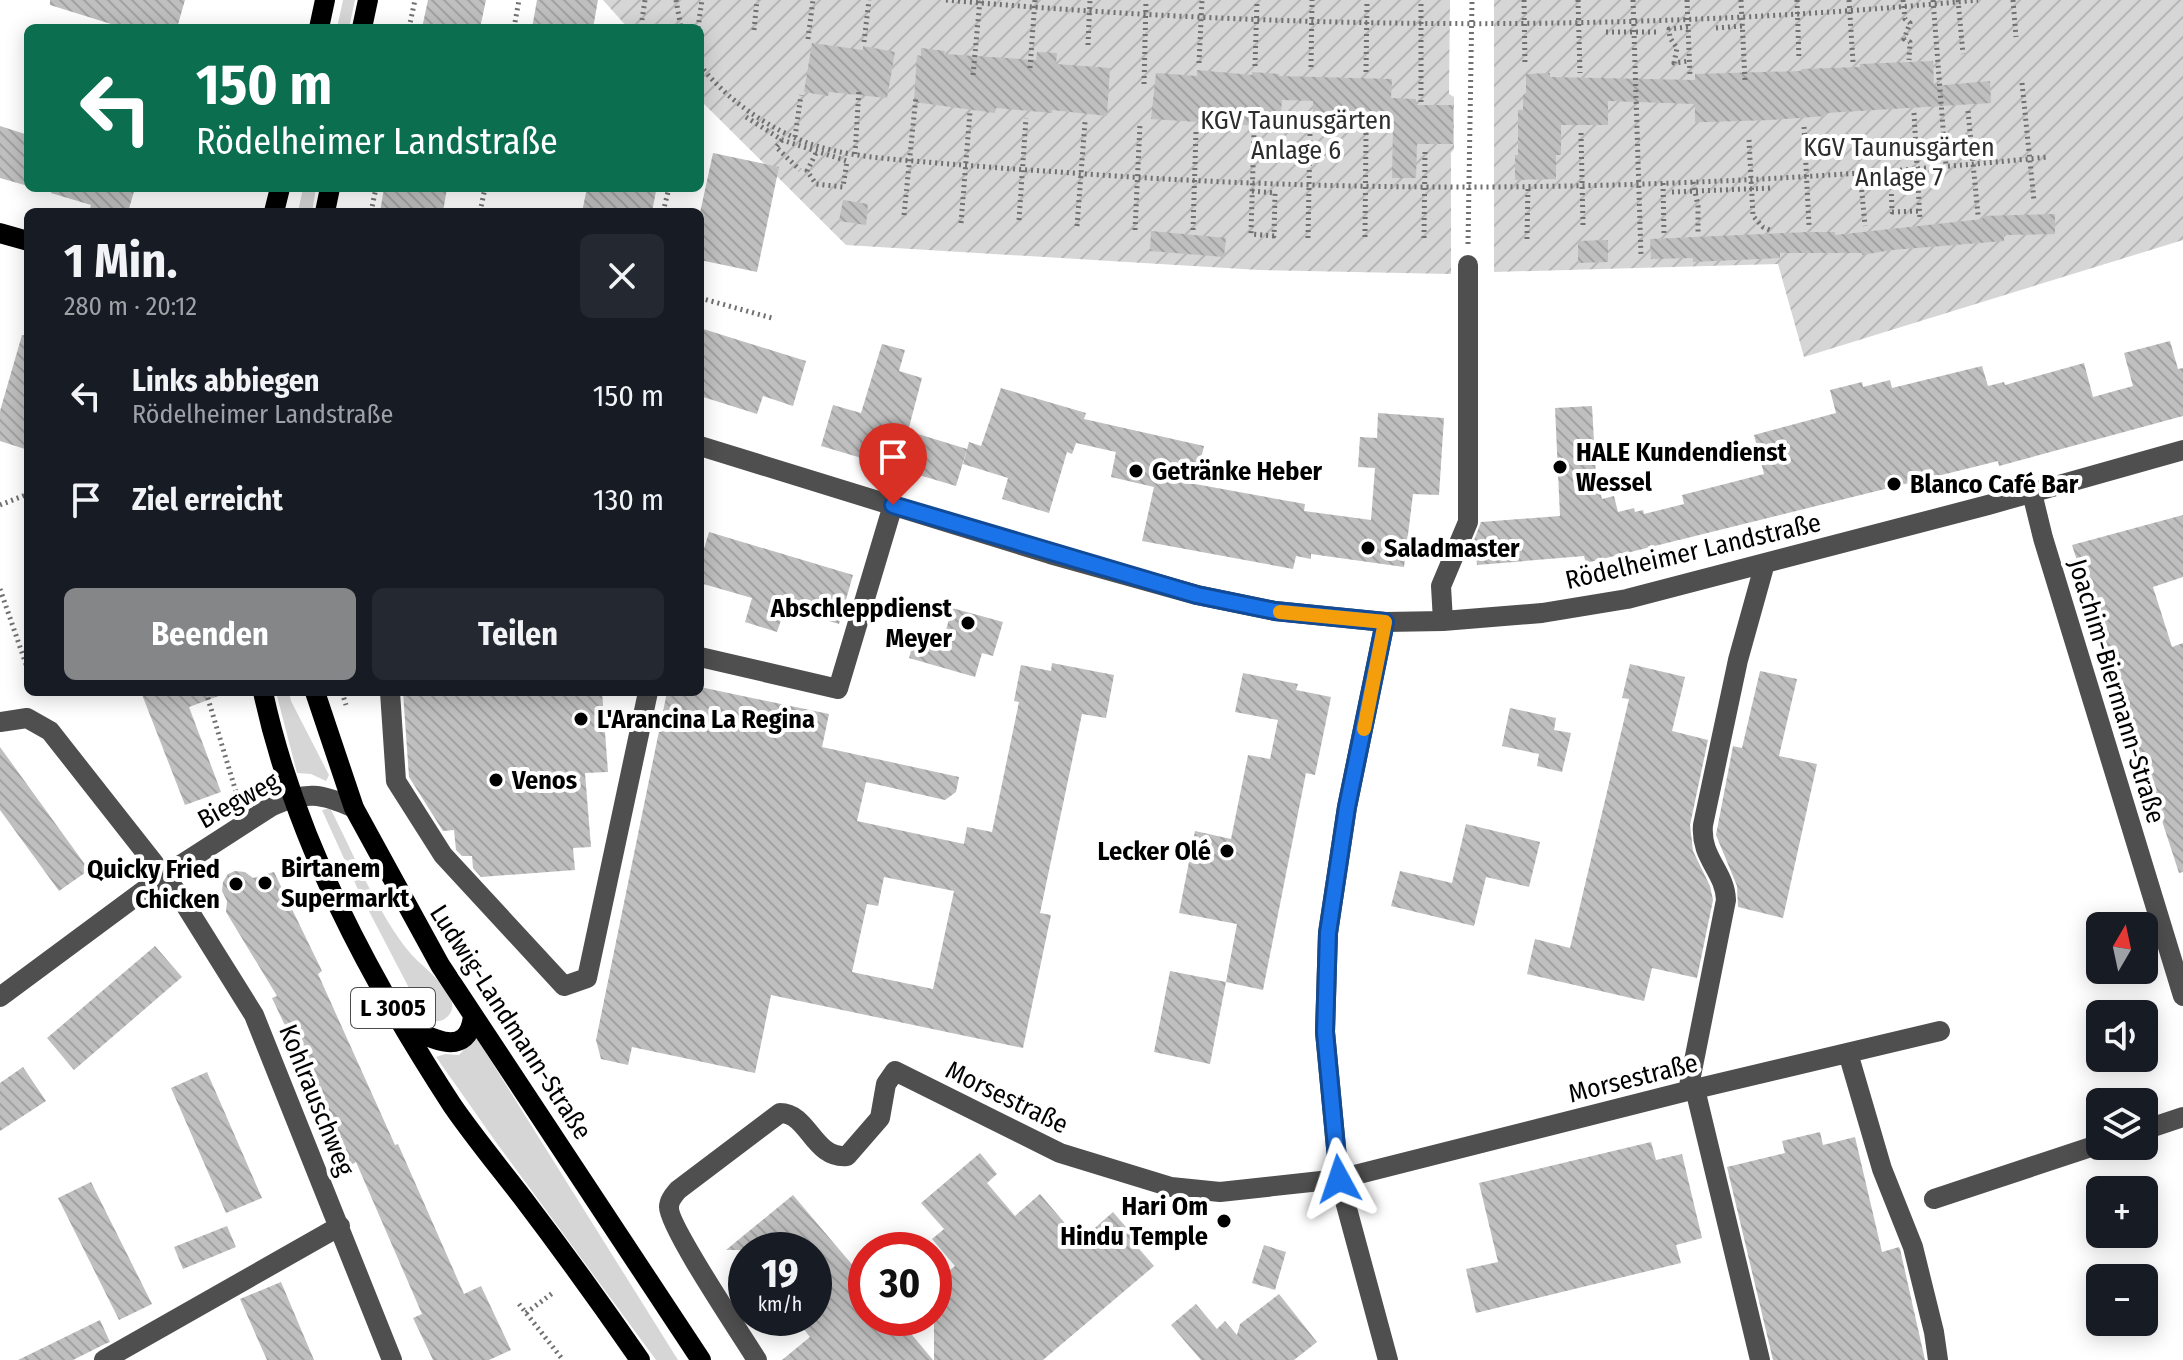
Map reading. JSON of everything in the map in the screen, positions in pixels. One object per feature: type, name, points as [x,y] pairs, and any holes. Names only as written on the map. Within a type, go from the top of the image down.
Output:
[{"type":"main road","points":[[320,24],[325,0]]},
{"type":"main road","points":[[363,24],[368,0]]},
{"type":"main road","points":[[0,233],[24,240]]},
{"type":"main road","name":"L 3005","points":[[264,696],[274,743],[291,797],[358,943],[403,1024],[454,1107],[591,1289],[640,1360]]},
{"type":"main road","name":"Ludwig-Landmann-Straße","points":[[316,696],[354,808],[432,951],[701,1360]]},
{"type":"main road","points":[[403,1024],[435,1040],[451,1043],[465,1038],[472,1029],[473,1016]]},
{"type":"street","points":[[1443,621],[1441,586],[1468,522],[1468,265]]},
{"type":"street","name":"Rödelheimer Landstraße","points":[[704,447],[1197,595],[1275,611],[1385,622],[1542,613],[1627,599],[2032,493],[2183,450]]},
{"type":"street","name":"Joachim-Biermann-Straße","points":[[2032,493],[2043,538],[2183,996]]},
{"type":"street","points":[[704,658],[838,689],[893,505]]},
{"type":"street","points":[[1760,1360],[1691,1090],[1726,900],[1723,884],[1704,849],[1703,825],[1736,672],[1765,563]]},
{"type":"street","points":[[1385,622],[1347,807],[1328,933],[1325,1032],[1339,1179],[1388,1360]]},
{"type":"street","points":[[390,696],[396,781],[443,855],[564,986],[587,978],[647,696]]},
{"type":"street","name":"Kohlrauschweg","points":[[0,722],[27,718],[50,731],[179,895],[254,1015],[392,1360]]},
{"type":"street","name":"Biegweg","points":[[0,997],[162,877],[245,822],[291,797],[310,794],[331,797],[354,808]]},
{"type":"street","name":"Morsestraße","points":[[757,1360],[683,1239],[670,1214],[670,1202],[678,1190],[780,1113],[788,1113],[796,1119],[828,1153],[847,1156],[880,1118],[886,1084],[895,1071],[1060,1153],[1171,1187],[1220,1192],[1339,1179],[1940,1031]]},
{"type":"street","points":[[1848,1053],[1882,1169],[1913,1247],[1938,1360]]},
{"type":"street","points":[[2158,1125],[2183,1117]]},
{"type":"street","points":[[1934,1199],[2086,1149]]},
{"type":"street","points":[[104,1360],[340,1226]]},
{"type":"path","points":[[410,24],[415,0]]},
{"type":"path","points":[[515,24],[519,0]]},
{"type":"path","points":[[642,20],[645,0]]},
{"type":"path","points":[[676,0],[680,24]]},
{"type":"path","points":[[699,24],[702,0]]},
{"type":"path","points":[[754,30],[757,0]]},
{"type":"path","points":[[808,39],[813,0]]},
{"type":"path","points":[[864,42],[869,0]]},
{"type":"path","points":[[946,0],[1201,18],[1472,24],[1688,23],[1849,11],[1904,3],[1978,0]]},
{"type":"path","points":[[1030,68],[1035,0]]},
{"type":"path","points":[[1088,45],[1090,0]]},
{"type":"path","points":[[1144,84],[1146,0]]},
{"type":"path","points":[[1199,63],[1202,0]]},
{"type":"path","points":[[1255,66],[1257,0]]},
{"type":"path","points":[[1311,67],[1312,0]]},
{"type":"path","points":[[1366,72],[1367,0]]},
{"type":"path","points":[[1421,0],[1421,102]]},
{"type":"path","points":[[1468,265],[1472,0]]},
{"type":"path","points":[[1524,0],[1525,66]]},
{"type":"path","points":[[1578,0],[1580,73]]},
{"type":"path","points":[[1633,0],[1641,256]]},
{"type":"path","points":[[1687,0],[1690,76]]},
{"type":"path","points":[[1741,0],[1745,80]]},
{"type":"path","points":[[1797,0],[1799,59]]},
{"type":"path","points":[[1849,0],[1853,62]]},
{"type":"path","points":[[2013,0],[2016,37]]},
{"type":"path","points":[[1958,1],[1963,54]]},
{"type":"path","points":[[973,75],[980,2]]},
{"type":"path","points":[[1933,2],[1946,166]]},
{"type":"path","points":[[1904,3],[1905,19],[1910,23],[1904,39],[1911,47],[1909,60]]},
{"type":"path","points":[[1688,23],[1669,29],[1670,38],[1677,48],[1674,63],[1690,61]]},
{"type":"path","points":[[1716,28],[1742,26]]},
{"type":"path","points":[[1606,32],[1656,32]]},
{"type":"path","points":[[704,69],[757,117],[795,137],[855,154],[965,166],[1194,181],[1252,188],[1275,193],[1274,236],[1251,234],[1252,188],[1254,131]]},
{"type":"path","points":[[2022,83],[2034,201]]},
{"type":"path","points":[[855,154],[859,89]]},
{"type":"path","points":[[795,137],[801,95]]},
{"type":"path","points":[[904,215],[916,96]]},
{"type":"path","points":[[1968,111],[1978,215]]},
{"type":"path","points":[[961,223],[970,112]]},
{"type":"path","points":[[1914,113],[1920,220]]},
{"type":"path","points":[[746,117],[782,140],[847,161],[843,187],[816,184],[807,171],[816,153]]},
{"type":"path","points":[[753,123],[757,117]]},
{"type":"path","points":[[1019,220],[1026,118]]},
{"type":"path","points":[[1077,226],[1085,122]]},
{"type":"path","points":[[1135,230],[1140,124]]},
{"type":"path","points":[[1804,127],[1809,225]]},
{"type":"path","points":[[1365,237],[1366,130]]},
{"type":"path","points":[[1193,230],[1196,131]]},
{"type":"path","points":[[1308,238],[1310,133]]},
{"type":"path","points":[[1581,133],[1583,225]]},
{"type":"path","points":[[782,140],[776,147],[800,170]]},
{"type":"path","points":[[1749,140],[1753,216],[1763,227],[1772,231]]},
{"type":"path","points":[[1424,238],[1425,151]]},
{"type":"path","points":[[1252,188],[1308,184],[1528,186],[1750,180],[2048,157]]},
{"type":"path","points":[[1860,172],[1865,226]]},
{"type":"path","points":[[1693,182],[1698,232]]},
{"type":"path","points":[[1891,182],[1892,212],[1920,211]]},
{"type":"path","points":[[1663,183],[1664,235]]},
{"type":"path","points":[[1527,239],[1528,186]]},
{"type":"path","points":[[1672,192],[1772,188]]},
{"type":"path","points":[[704,299],[772,318]]},
{"type":"path","points":[[0,515],[1,504],[24,495]]},
{"type":"path","points":[[0,589],[24,658]]},
{"type":"path","points":[[207,696],[245,822]]},
{"type":"path","points":[[343,696],[347,709]]},
{"type":"path","points":[[526,1313],[554,1292]]},
{"type":"path","points":[[519,1304],[563,1360]]},
{"type":"green space","points":[[343,0],[355,0],[350,24],[338,24]]},
{"type":"green space","name":"KGV Taunusgärten Anlage 6","points":[[603,0],[1450,0],[1449,94],[1454,97],[1451,274],[1259,270],[846,245],[704,104],[704,24],[624,24]]},
{"type":"green space","name":"KGV Taunusgärten Anlage 7","points":[[1494,0],[2183,0],[2183,240],[1804,357],[1778,264],[1494,272]]},
{"type":"green space","points":[[302,192],[315,192],[313,208],[299,208]]},
{"type":"green space","points":[[277,696],[290,696],[329,775],[326,781],[311,774],[297,773]]},
{"type":"green space","points":[[330,808],[388,921],[411,954],[441,983],[452,1001],[452,1010],[443,1020],[433,1020],[421,1011],[360,894],[322,810]]},
{"type":"green space","points":[[476,1037],[678,1360],[656,1360],[436,1057],[459,1055]]},
{"type":"building","points":[[50,0],[185,0],[178,24],[111,24],[50,5]]},
{"type":"building","points":[[428,0],[486,0],[481,24],[423,24]]},
{"type":"building","points":[[537,0],[598,0],[594,24],[533,24]]},
{"type":"building","points":[[812,43],[863,50],[863,46],[895,52],[887,98],[804,92]]},
{"type":"building","points":[[921,48],[945,51],[944,54],[1036,60],[1037,52],[1057,53],[1056,64],[1110,68],[1107,116],[996,108],[995,113],[914,102],[917,55],[921,56]]},
{"type":"building","points":[[1933,61],[1934,86],[1990,81],[1991,103],[1826,113],[1826,116],[1771,120],[1695,122],[1695,104],[1608,101],[1608,125],[1561,125],[1561,155],[1556,155],[1556,179],[1515,180],[1518,110],[1523,110],[1526,74],[1695,80],[1695,74],[1801,71],[1860,67],[1860,64]]},
{"type":"building","points":[[1197,70],[1252,75],[1252,72],[1279,76],[1392,79],[1391,98],[1416,99],[1416,105],[1453,105],[1453,144],[1417,144],[1416,178],[1392,178],[1393,126],[1313,124],[1313,101],[1282,100],[1280,123],[1276,123],[1276,127],[1151,119],[1156,73],[1197,76]]},
{"type":"building","points":[[0,126],[24,134],[24,185],[0,178]]},
{"type":"building","points":[[713,153],[779,167],[757,272],[704,261],[704,208],[701,208]]},
{"type":"building","points":[[134,192],[129,208],[90,208],[91,205],[51,193]]},
{"type":"building","points":[[383,192],[446,192],[444,208],[381,208]]},
{"type":"building","points":[[586,192],[656,192],[653,208],[583,208]]},
{"type":"building","points":[[843,200],[868,204],[866,225],[839,221]]},
{"type":"building","points":[[2055,214],[2055,234],[2004,235],[2004,241],[1862,255],[1780,253],[1780,258],[1693,262],[1693,258],[1651,259],[1650,239],[1808,232],[1835,232],[1835,235],[1983,219],[1982,216]]},
{"type":"building","points":[[1151,231],[1226,238],[1224,257],[1150,251]]},
{"type":"building","points":[[1608,240],[1608,262],[1578,263],[1578,241]]},
{"type":"building","points":[[704,329],[806,361],[793,406],[763,396],[757,414],[704,397]]},
{"type":"building","points":[[24,335],[24,449],[0,441],[0,411]]},
{"type":"building","points":[[2170,341],[2178,369],[2183,368],[2183,416],[1999,466],[1998,461],[1586,563],[1584,556],[1477,565],[1474,540],[1481,522],[1560,516],[1555,408],[1592,406],[1596,477],[1602,499],[1614,496],[1618,512],[1634,508],[1635,512],[1643,510],[1644,514],[1684,504],[1682,495],[1764,474],[1754,435],[1836,413],[1830,390],[1862,382],[1863,387],[1890,380],[1892,388],[1982,366],[1988,386],[2004,382],[2005,385],[2084,363],[2093,397],[2133,386],[2124,353]]},
{"type":"building","points":[[882,344],[905,350],[899,371],[922,378],[908,431],[967,449],[956,486],[821,446],[833,405],[861,413]]},
{"type":"building","points":[[1001,388],[1086,413],[1084,419],[1204,446],[1195,484],[1305,504],[1304,511],[1371,520],[1375,468],[1358,467],[1360,437],[1377,438],[1378,413],[1444,418],[1439,495],[1413,494],[1404,567],[1311,554],[1311,559],[1296,556],[1293,569],[1142,541],[1154,487],[1111,477],[1116,452],[1076,443],[1072,454],[1067,452],[1049,513],[1002,499],[1008,478],[963,464],[969,442],[981,446]]},
{"type":"building","points":[[2183,515],[2183,577],[2153,587],[2172,647],[2183,643],[2183,872],[2179,873],[2072,545]]},
{"type":"building","points":[[709,532],[853,575],[839,624],[785,608],[777,632],[745,622],[752,598],[704,584],[704,549]]},
{"type":"building","points":[[952,608],[1003,622],[993,656],[982,653],[975,677],[909,658],[915,637],[942,645]]},
{"type":"building","points":[[1052,663],[1114,675],[1106,718],[1082,714],[1040,913],[1051,915],[1023,1048],[771,995],[755,1073],[632,1047],[628,1065],[601,1059],[596,1040],[666,696],[704,696],[704,688],[829,714],[822,747],[959,777],[956,792],[945,800],[866,782],[857,821],[964,844],[967,827],[992,832],[1019,702],[1014,701],[1021,665],[1051,671]],"holes":[[[884,877],[954,891],[933,989],[852,972],[867,904],[878,906]]]},
{"type":"building","points":[[1630,664],[1685,677],[1672,731],[1708,740],[1690,825],[1693,851],[1710,886],[1713,900],[1697,978],[1652,968],[1644,1001],[1527,974],[1535,939],[1570,948],[1629,699],[1622,698]]},
{"type":"building","points":[[1760,671],[1797,679],[1779,756],[1817,764],[1783,918],[1738,907],[1737,886],[1716,835],[1733,746],[1742,748]]},
{"type":"building","points":[[1243,673],[1298,684],[1296,690],[1331,697],[1315,775],[1306,773],[1263,990],[1226,982],[1237,924],[1179,913],[1195,831],[1231,839],[1248,755],[1270,759],[1278,720],[1235,712]]},
{"type":"building","points":[[143,696],[219,696],[189,707],[221,792],[185,805]]},
{"type":"building","name":"Venos","points":[[403,696],[602,696],[608,772],[585,773],[591,847],[573,848],[575,870],[481,877],[473,868],[472,856],[462,856],[456,850],[454,830],[443,831],[409,777]]},
{"type":"building","points":[[1510,708],[1556,718],[1554,730],[1571,733],[1562,772],[1537,766],[1539,754],[1502,746]]},
{"type":"building","points":[[0,747],[89,870],[59,891],[0,810]]},
{"type":"building","points":[[1466,824],[1540,842],[1529,887],[1486,877],[1474,926],[1391,906],[1400,871],[1452,883]]},
{"type":"building","points":[[245,872],[253,878],[274,872],[322,971],[318,974],[464,1294],[481,1286],[511,1350],[489,1360],[433,1360],[413,1318],[422,1314],[356,1162],[351,1165],[272,998],[277,996],[226,912],[223,882],[228,874]]},
{"type":"building","points":[[155,946],[182,977],[74,1070],[47,1038]]},
{"type":"building","points":[[1170,971],[1226,982],[1210,1064],[1154,1052]]},
{"type":"building","points":[[23,1067],[46,1101],[0,1131],[0,1083]]},
{"type":"building","points":[[207,1072],[262,1198],[226,1213],[171,1088]]},
{"type":"building","points":[[1820,1132],[1823,1145],[1855,1137],[1882,1252],[1900,1249],[1925,1360],[1773,1360],[1727,1167],[1785,1153],[1782,1141]]},
{"type":"building","points":[[1651,1142],[1656,1160],[1682,1154],[1702,1238],[1676,1245],[1681,1263],[1476,1313],[1466,1269],[1498,1262],[1479,1183]]},
{"type":"building","points":[[980,1153],[997,1174],[987,1183],[1015,1216],[1040,1194],[1080,1241],[1113,1212],[1154,1266],[1043,1360],[934,1360],[934,1336],[952,1336],[952,1268],[955,1266],[952,1262],[952,1232],[940,1232],[944,1229],[921,1203]]},
{"type":"building","points":[[91,1182],[152,1304],[119,1320],[58,1198]]},
{"type":"building","points":[[793,1195],[824,1232],[748,1232]]},
{"type":"building","points":[[227,1226],[236,1247],[183,1269],[174,1247]]},
{"type":"building","points":[[832,1241],[848,1260],[848,1336],[913,1336],[933,1360],[782,1360],[810,1337],[832,1336]]},
{"type":"building","points":[[1264,1245],[1286,1252],[1275,1290],[1252,1283]]},
{"type":"building","points":[[281,1282],[314,1360],[267,1360],[240,1299]]},
{"type":"building","points":[[1279,1294],[1317,1342],[1294,1360],[1201,1360],[1171,1325],[1196,1304],[1217,1329],[1225,1321],[1237,1335],[1240,1324]]},
{"type":"building","points":[[100,1320],[110,1342],[73,1360],[18,1360]]},
{"type":"slow traffic","points":[[1280,612],[1385,622],[1364,729]]},
{"type":"place","name":"HALE Kundendienst Wessel","points":[[1560,467]]},
{"type":"place","name":"Getränke Heber","points":[[1136,471]]},
{"type":"place","name":"Blanco Café Bar","points":[[1894,484]]},
{"type":"place","name":"Saladmaster","points":[[1368,548]]},
{"type":"place","name":"Abschleppdienst Meyer","points":[[968,623]]},
{"type":"place","name":"L'Arancina La Regina","points":[[581,719]]},
{"type":"place","name":"Venos","points":[[496,780]]},
{"type":"place","name":"Lecker Olé","points":[[1227,851]]},
{"type":"place","name":"Birtanem Supermarkt","points":[[265,883]]},
{"type":"place","name":"Quicky Fried Chicken","points":[[236,884]]},
{"type":"place","name":"Hari Om Hindu Temple","points":[[1224,1221]]},
{"type":"route","points":[[893,505],[1050,554],[1197,595],[1275,611],[1385,622],[1347,807],[1328,933],[1325,1032],[1339,1179]]}]
